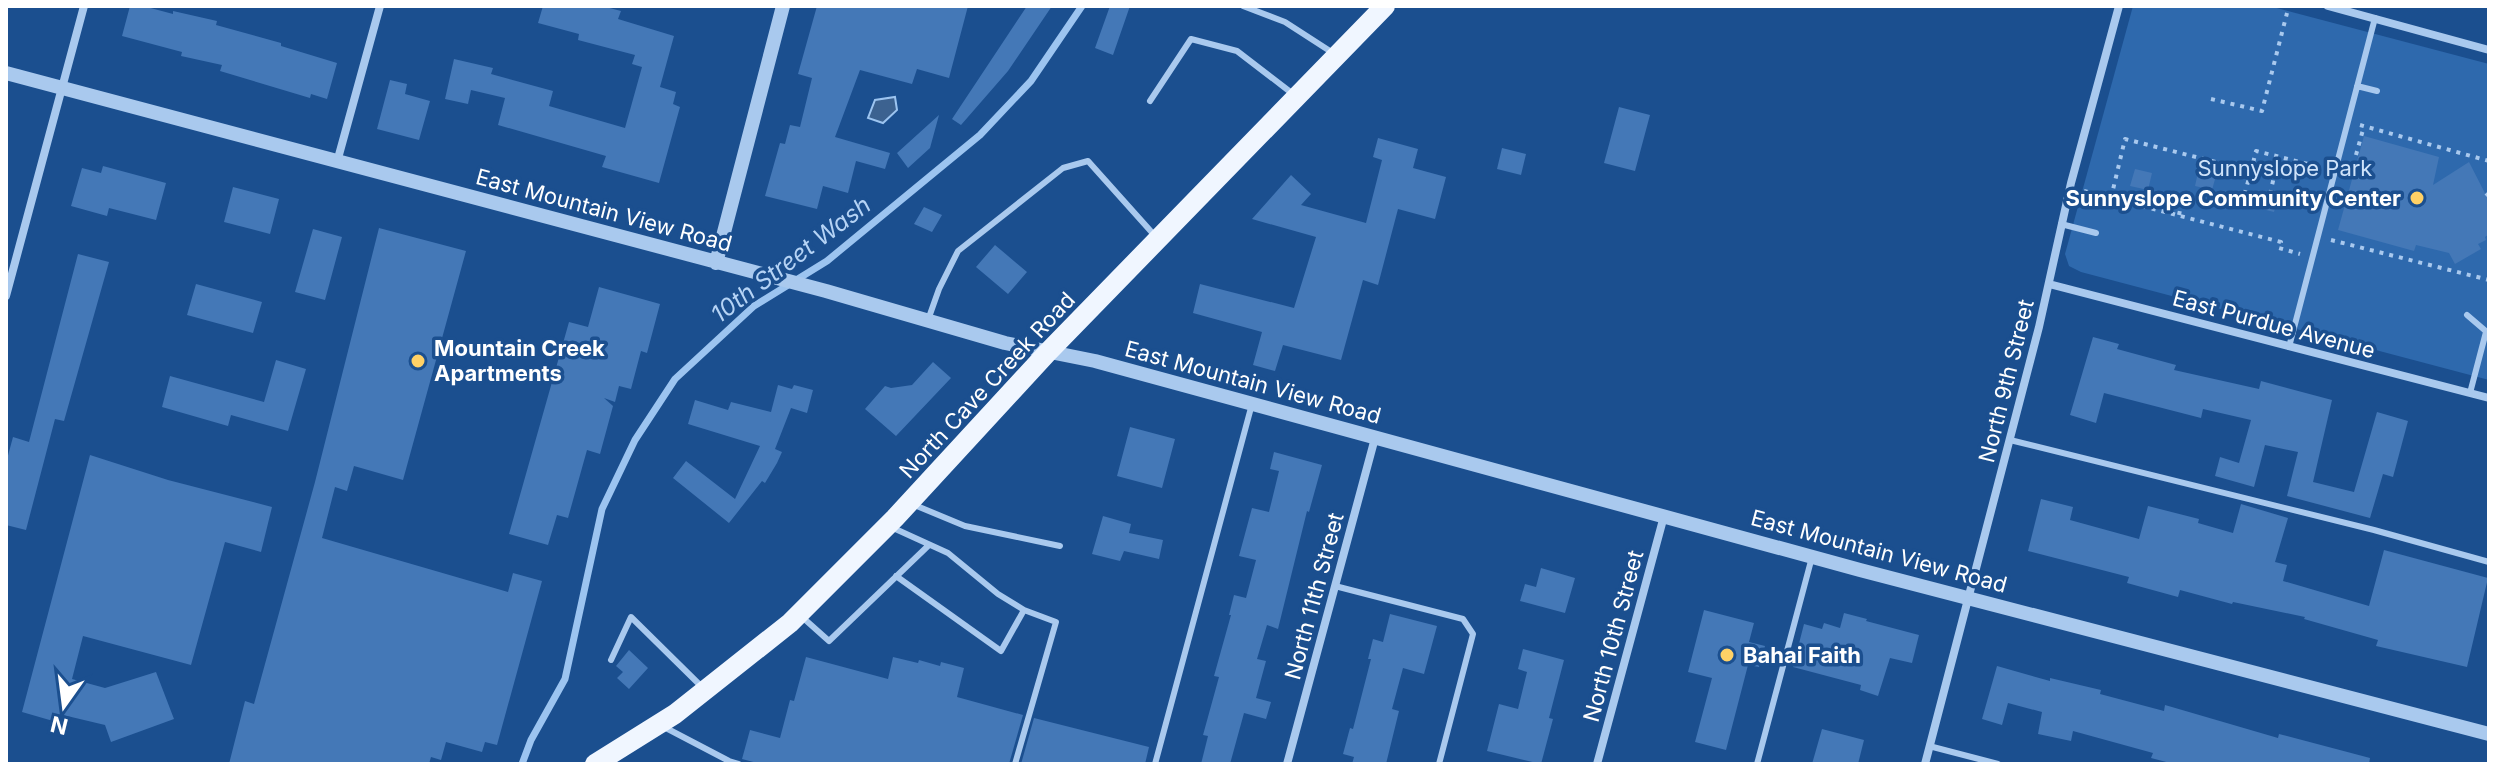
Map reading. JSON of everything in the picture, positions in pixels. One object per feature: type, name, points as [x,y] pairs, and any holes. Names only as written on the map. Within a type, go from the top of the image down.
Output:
[{"type":"main road","name":"North Cave Creek Road","points":[[595,764],[660,724],[705,691],[799,614],[908,503],[1048,352],[1385,6]]},
{"type":"street","points":[[6,296],[84,6]]},
{"type":"street","points":[[337,162],[380,6]]},
{"type":"street","points":[[716,263],[783,6]]},
{"type":"street","name":"North 9th Street","points":[[1925,764],[2010,440],[2070,187],[2119,6]]},
{"type":"street","points":[[2328,6],[2489,50]]},
{"type":"street","name":"East Mountain View Road","points":[[6,73],[826,291],[1005,343],[1095,361],[1812,557],[2489,734]]},
{"type":"street","name":"East Purdue Avenue","points":[[2049,284],[2489,398]]},
{"type":"street","name":"North 11th Street","points":[[1287,764],[1375,438]]},
{"type":"street","name":"North 10th Street","points":[[1597,764],[1664,516]]},
{"type":"lane","points":[[1243,6],[1285,22],[1336,55]]},
{"type":"lane","points":[[2289,347],[2375,18]]},
{"type":"lane","points":[[1150,101],[1191,39],[1237,51],[1296,97]]},
{"type":"lane","points":[[2357,86],[2377,91]]},
{"type":"lane","points":[[928,320],[958,251],[1063,168],[1088,161],[1158,239]]},
{"type":"lane","points":[[2061,224],[2096,233]]},
{"type":"lane","points":[[2467,315],[2487,333],[2470,393]]},
{"type":"lane","points":[[1155,764],[1252,404]]},
{"type":"lane","points":[[2010,440],[2374,530],[2489,562]]},
{"type":"lane","points":[[908,503],[965,526],[1060,546]]},
{"type":"lane","points":[[887,525],[948,553],[998,594],[1024,610],[1056,622],[1015,764]]},
{"type":"lane","points":[[799,614],[829,641],[929,545]]},
{"type":"lane","points":[[1757,764],[1812,557]]},
{"type":"lane","points":[[896,576],[1001,651],[1024,610]]},
{"type":"lane","points":[[1335,586],[1463,619],[1469,626],[1473,634],[1439,764]]},
{"type":"lane","points":[[611,660],[631,617],[705,691]]},
{"type":"lane","points":[[660,724],[739,764]]},
{"type":"lane","points":[[1929,746],[1998,764]]},
{"type":"path","points":[[2211,99],[2262,111],[2287,13]]},
{"type":"path","points":[[2348,122],[2489,161]]},
{"type":"path","points":[[2356,155],[2364,126]]},
{"type":"path","points":[[2111,198],[2125,139],[2251,171]]},
{"type":"path","points":[[2260,199],[2244,196],[2256,151],[2308,164]]},
{"type":"path","points":[[2270,194],[2276,168]]},
{"type":"path","points":[[2070,187],[2281,242],[2279,248],[2312,257]]},
{"type":"path","points":[[2139,205],[2142,195]]},
{"type":"path","points":[[2179,215],[2181,205]]},
{"type":"path","points":[[2317,239],[2334,240],[2489,280]]},
{"type":"green space","name":"Sunnyslope Park","points":[[2133,6],[2269,6],[2489,64],[2489,380],[2081,272],[2069,266],[2065,254]]},
{"type":"shaded area","points":[[895,97],[897,110],[883,123],[868,118],[875,100]]},
{"type":"building","points":[[130,6],[217,21],[216,25],[337,63],[327,99],[311,94],[310,98],[220,71],[222,65],[181,56],[182,52],[122,36]]},
{"type":"building","points":[[543,6],[602,6],[621,11],[618,19],[674,36],[660,87],[676,92],[673,104],[680,107],[659,183],[602,167],[606,156],[498,125],[505,98],[471,90],[468,104],[445,99],[454,59],[493,68],[491,74],[553,91],[549,106],[625,128],[642,67],[632,64],[635,55],[578,40],[579,34],[538,23]]},
{"type":"building","points":[[817,6],[968,6],[949,78],[917,69],[912,84],[860,70],[835,137],[890,153],[885,169],[856,161],[848,193],[823,186],[817,209],[765,196],[780,143],[785,144],[790,125],[800,127],[812,78],[798,74]]},
{"type":"building","points":[[1027,6],[1052,6],[1008,71],[961,125],[952,119]]},
{"type":"building","points":[[1110,6],[1130,6],[1113,55],[1095,48]]},
{"type":"building","points":[[390,80],[407,84],[405,94],[430,101],[419,140],[377,129]]},
{"type":"building","points":[[1619,107],[1650,115],[1635,171],[1604,163]]},
{"type":"building","points":[[939,115],[930,148],[908,168],[897,153]]},
{"type":"building","name":"Sunnyslope Community Center","points":[[2364,136],[2439,157],[2433,185],[2469,162],[2489,201],[2489,234],[2486,240],[2478,244],[2481,249],[2455,264],[2449,253],[2416,245],[2414,251],[2338,230]]},
{"type":"building","points":[[1378,138],[1418,149],[1413,168],[1446,177],[1435,219],[1398,209],[1378,285],[1363,280],[1341,360],[1283,345],[1275,371],[1253,365],[1262,332],[1193,313],[1200,284],[1294,308],[1316,237],[1252,219],[1291,175],[1311,194],[1301,205],[1366,223],[1382,160],[1373,157]]},
{"type":"building","points":[[1502,148],[1526,154],[1521,175],[1497,169]]},
{"type":"building","points":[[103,166],[166,183],[156,220],[109,208],[107,216],[71,206],[82,168],[101,173]]},
{"type":"building","points":[[2199,168],[2217,172],[2212,190],[2195,186]]},
{"type":"building","points":[[2135,169],[2152,173],[2148,190],[2130,186]]},
{"type":"building","points":[[233,187],[279,199],[270,234],[224,222]]},
{"type":"building","points":[[2262,192],[2278,196],[2274,212],[2258,208]]},
{"type":"building","points":[[924,207],[942,215],[932,232],[914,224]]},
{"type":"building","points":[[379,228],[466,251],[403,480],[354,466],[347,491],[335,487],[322,538],[508,592],[513,573],[542,581],[497,745],[485,742],[482,752],[446,742],[441,760],[431,757],[429,764],[229,764],[245,701],[254,704],[315,482]]},
{"type":"building","points":[[313,229],[342,237],[325,300],[295,292]]},
{"type":"building","points":[[995,245],[1027,272],[1008,294],[976,267]]},
{"type":"building","points":[[78,254],[109,262],[64,421],[55,419],[26,530],[6,525],[6,463],[13,437],[29,442]]},
{"type":"building","points":[[196,284],[262,302],[253,333],[187,315]]},
{"type":"building","points":[[599,287],[660,304],[647,353],[641,351],[631,389],[619,386],[615,402],[604,398],[613,406],[600,454],[587,450],[568,518],[557,515],[548,545],[509,534],[569,322],[588,327]]},
{"type":"building","points":[[2093,337],[2119,344],[2117,349],[2176,365],[2174,370],[2259,389],[2261,381],[2332,400],[2313,482],[2354,492],[2377,412],[2408,421],[2393,477],[2383,474],[2370,518],[2287,496],[2298,452],[2265,445],[2254,487],[2215,476],[2220,457],[2239,463],[2251,420],[2203,409],[2201,418],[2104,393],[2096,423],[2070,415]]},
{"type":"building","points":[[276,360],[306,369],[288,431],[231,415],[228,426],[162,407],[170,376],[264,402]]},
{"type":"building","points":[[933,362],[951,378],[896,436],[865,409],[885,386],[912,385]]},
{"type":"building","points":[[778,385],[813,390],[807,413],[791,408],[775,449],[782,452],[777,463],[765,483],[762,481],[729,523],[673,478],[686,461],[735,499],[760,446],[688,424],[695,400],[728,410],[731,402],[771,412]]},
{"type":"building","points":[[1130,427],[1175,439],[1162,488],[1117,476]]},
{"type":"building","points":[[1274,452],[1322,465],[1307,511],[1278,629],[1267,625],[1257,659],[1266,661],[1256,698],[1271,702],[1266,719],[1244,713],[1230,764],[1201,764],[1208,736],[1203,735],[1219,677],[1214,676],[1234,595],[1246,598],[1256,560],[1239,556],[1252,508],[1269,512],[1279,471],[1270,469]]},
{"type":"building","points":[[90,455],[168,480],[272,507],[261,552],[225,542],[191,665],[83,636],[72,679],[105,688],[156,672],[174,719],[111,742],[105,725],[63,715],[60,723],[22,712]]},
{"type":"building","points":[[2041,499],[2073,507],[2070,520],[2139,539],[2148,506],[2199,519],[2198,523],[2233,533],[2241,504],[2288,518],[2275,562],[2287,565],[2283,581],[2369,606],[2384,550],[2488,578],[2467,667],[2376,646],[2378,640],[2305,617],[2232,604],[2180,590],[2178,597],[2127,583],[2129,577],[2028,551]]},
{"type":"building","points":[[1103,516],[1131,524],[1129,533],[1163,540],[1159,559],[1124,551],[1120,561],[1092,554]]},
{"type":"building","points":[[1541,568],[1575,578],[1565,613],[1520,601],[1525,584],[1536,587]]},
{"type":"building","name":"Bahai Faith","points":[[1704,610],[1754,623],[1749,642],[1765,646],[1759,667],[1748,665],[1726,750],[1695,742],[1712,678],[1688,672]]},
{"type":"building","points":[[1844,613],[1919,635],[1912,663],[1890,658],[1878,696],[1860,690],[1861,685],[1793,667],[1804,624],[1822,629],[1824,623],[1840,628]]},
{"type":"building","points":[[1390,614],[1437,626],[1424,674],[1403,668],[1392,709],[1399,711],[1386,764],[1352,764],[1354,757],[1343,754],[1350,728],[1353,729],[1373,639],[1383,642]]},
{"type":"building","points":[[1523,649],[1564,660],[1541,764],[1487,751],[1499,704],[1518,709],[1527,672],[1518,669]]},
{"type":"building","points":[[629,650],[648,668],[629,689],[617,678],[623,672],[616,666]]},
{"type":"building","points":[[806,657],[888,679],[893,657],[940,666],[941,662],[964,668],[957,697],[1023,715],[1009,764],[761,764],[742,759],[750,730],[780,738]]},
{"type":"building","points":[[1997,666],[2050,681],[2050,678],[2101,690],[2100,694],[2164,711],[2165,705],[2278,738],[2279,734],[2370,758],[2369,764],[2174,764],[2151,758],[2153,753],[2073,731],[2071,741],[2038,734],[2042,712],[2008,703],[2002,725],[1982,719]]},
{"type":"building","points":[[1034,718],[1149,747],[1145,764],[1021,764]]},
{"type":"building","points":[[1822,729],[1864,740],[1858,764],[1812,764]]},
{"type":"waterway","name":"10th Street Wash","points":[[522,764],[531,740],[565,679],[602,509],[635,440],[675,379],[754,306],[827,261],[980,135],[1031,81],[1082,6]]},
{"type":"place","name":"Sunnyslope Community Center","points":[[2417,198]]},
{"type":"place","name":"Mountain Creek Apartments","points":[[418,361]]},
{"type":"place","name":"Bahai Faith","points":[[1727,655]]}]
